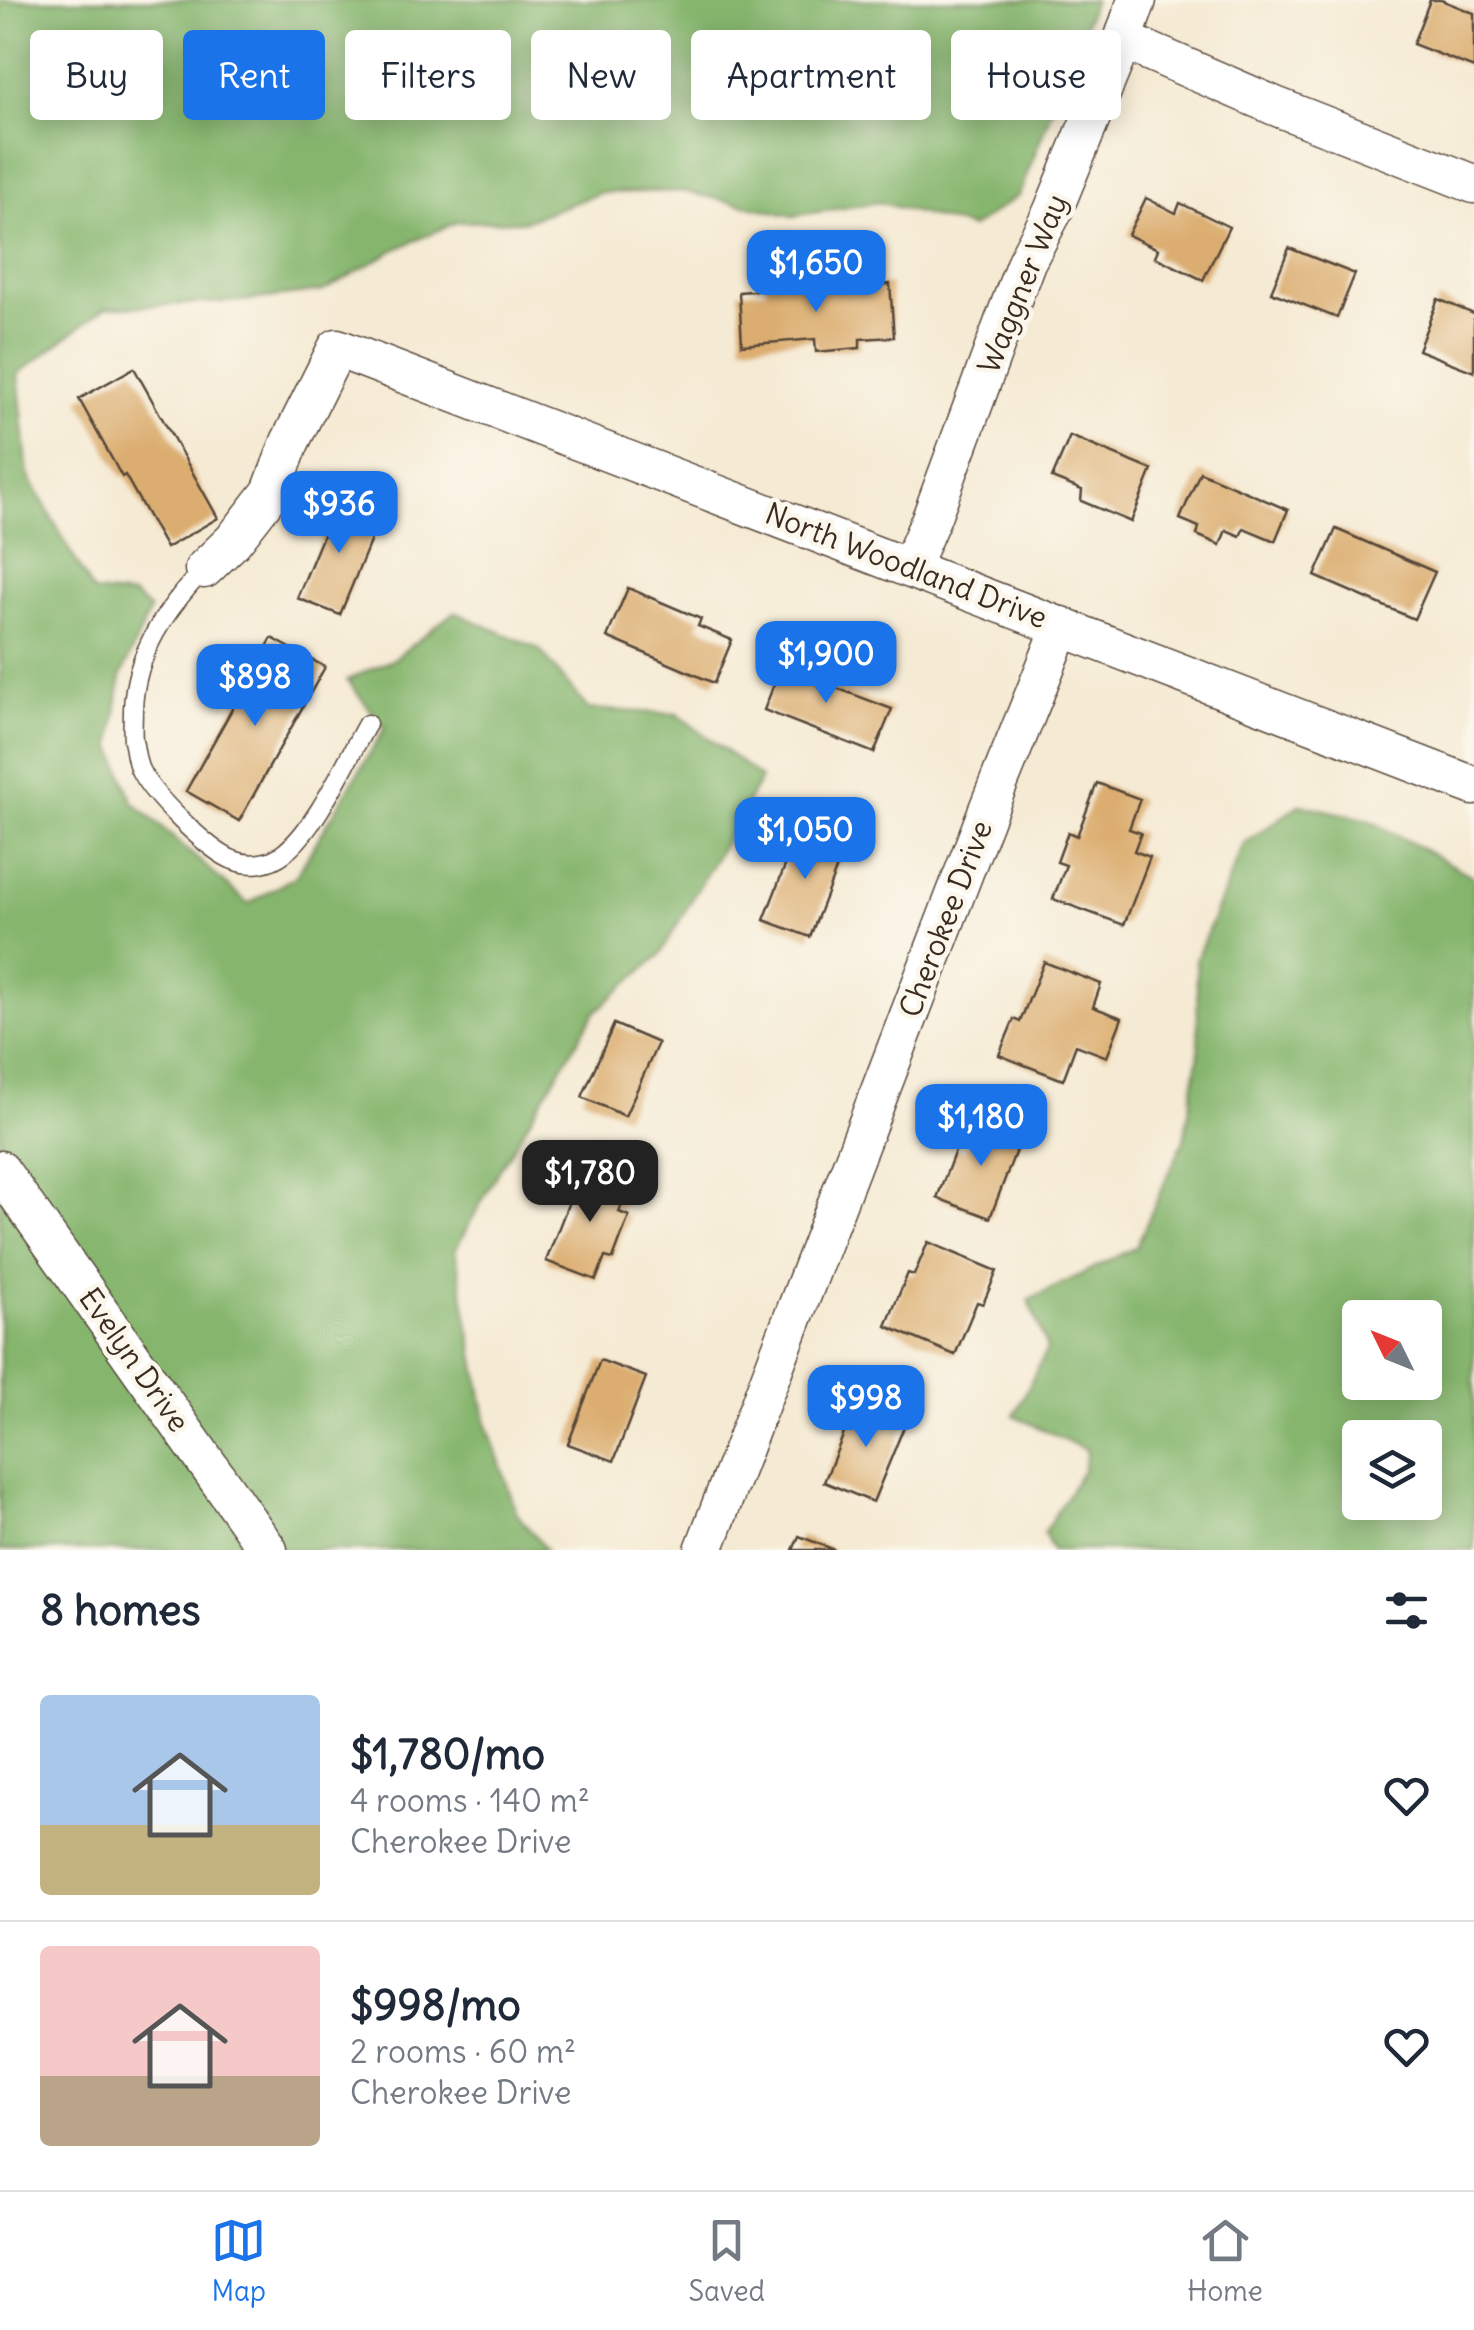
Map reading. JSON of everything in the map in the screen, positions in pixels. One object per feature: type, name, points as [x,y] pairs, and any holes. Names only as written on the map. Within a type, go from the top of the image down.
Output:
[{"type":"street","name":"Waggner Way","points":[[910,567],[1026,262],[1052,213],[1136,0]]},
{"type":"street","points":[[1123,40],[1274,106],[1474,184]]},
{"type":"street","name":"North Woodland Drive","points":[[204,568],[232,541],[271,492],[290,442],[337,348],[1474,786]]},
{"type":"street","name":"Cherokee Drive","points":[[704,1550],[1062,626]]},
{"type":"street","name":"Evelyn Drive","points":[[0,1170],[268,1550]]},
{"type":"lane","points":[[204,568],[178,596],[155,630],[140,667],[132,737],[140,770],[162,800],[209,846],[235,862],[263,864],[284,852],[322,804],[367,724]]},
{"type":"green space","points":[[0,0],[1094,0],[1082,30],[951,30],[951,120],[1048,120],[1019,195],[971,228],[879,202],[793,216],[683,191],[600,193],[524,221],[457,222],[396,249],[323,291],[241,301],[105,308],[18,374],[28,475],[93,592],[134,596],[150,610],[121,676],[112,745],[133,802],[248,904],[296,876],[385,728],[347,680],[394,659],[454,612],[539,649],[588,709],[677,714],[761,778],[660,955],[595,1012],[455,1250],[487,1425],[517,1514],[546,1550],[0,1550]]},
{"type":"green space","points":[[1300,804],[1369,820],[1474,877],[1474,1550],[1052,1550],[1044,1532],[1083,1470],[1087,1450],[1014,1416],[1047,1349],[1029,1300],[1136,1247],[1184,1140],[1199,1053],[1196,959],[1244,844]]},
{"type":"building","points":[[1430,0],[1441,0],[1474,13],[1474,68],[1413,44]]},
{"type":"building","points":[[1146,198],[1176,213],[1180,203],[1229,227],[1203,280],[1155,257],[1158,249],[1128,235]]},
{"type":"building","points":[[1289,248],[1355,274],[1337,318],[1271,292]]},
{"type":"building","points":[[804,279],[805,289],[890,284],[894,337],[860,339],[860,348],[816,352],[815,339],[742,345],[739,292],[766,290],[766,282]]},
{"type":"building","points":[[1438,299],[1474,314],[1474,372],[1418,350]]},
{"type":"building","points":[[134,368],[218,518],[166,548],[79,399]]},
{"type":"building","points":[[1070,436],[1152,470],[1131,522],[1081,501],[1082,490],[1052,478]]},
{"type":"building","points":[[1200,472],[1288,510],[1275,541],[1244,528],[1240,536],[1226,530],[1220,545],[1197,535],[1199,527],[1180,519]]},
{"type":"building","points":[[339,497],[381,515],[340,615],[297,598]]},
{"type":"building","points":[[1336,529],[1435,572],[1414,619],[1315,576]]},
{"type":"building","points":[[628,588],[701,619],[698,626],[732,640],[714,683],[607,637]]},
{"type":"building","points":[[272,638],[325,667],[239,821],[186,791]]},
{"type":"building","points":[[786,654],[824,668],[815,680],[892,709],[874,753],[764,710]]},
{"type":"building","points":[[1097,783],[1140,799],[1129,829],[1141,833],[1134,851],[1150,857],[1124,925],[1053,899],[1066,865],[1057,862],[1068,832],[1077,836]]},
{"type":"building","points":[[800,827],[846,844],[810,937],[764,920]]},
{"type":"building","points":[[1044,962],[1101,984],[1093,1007],[1122,1018],[1107,1057],[1076,1045],[1063,1080],[999,1055],[1014,1019],[1020,1022]]},
{"type":"building","points":[[614,1024],[658,1043],[625,1116],[582,1097]]},
{"type":"building","points":[[985,1118],[1023,1132],[990,1218],[937,1198],[956,1148],[964,1151],[972,1132],[979,1134]]},
{"type":"building","points":[[582,1168],[629,1186],[619,1212],[629,1216],[613,1259],[605,1257],[596,1280],[546,1261]]},
{"type":"building","points":[[928,1242],[997,1271],[983,1304],[977,1302],[955,1355],[886,1326],[908,1273],[914,1275]]},
{"type":"building","points":[[600,1360],[646,1377],[614,1461],[568,1444]]},
{"type":"building","points":[[859,1397],[908,1417],[873,1502],[824,1482]]},
{"type":"building","points":[[799,1536],[835,1550],[793,1550]]}]
